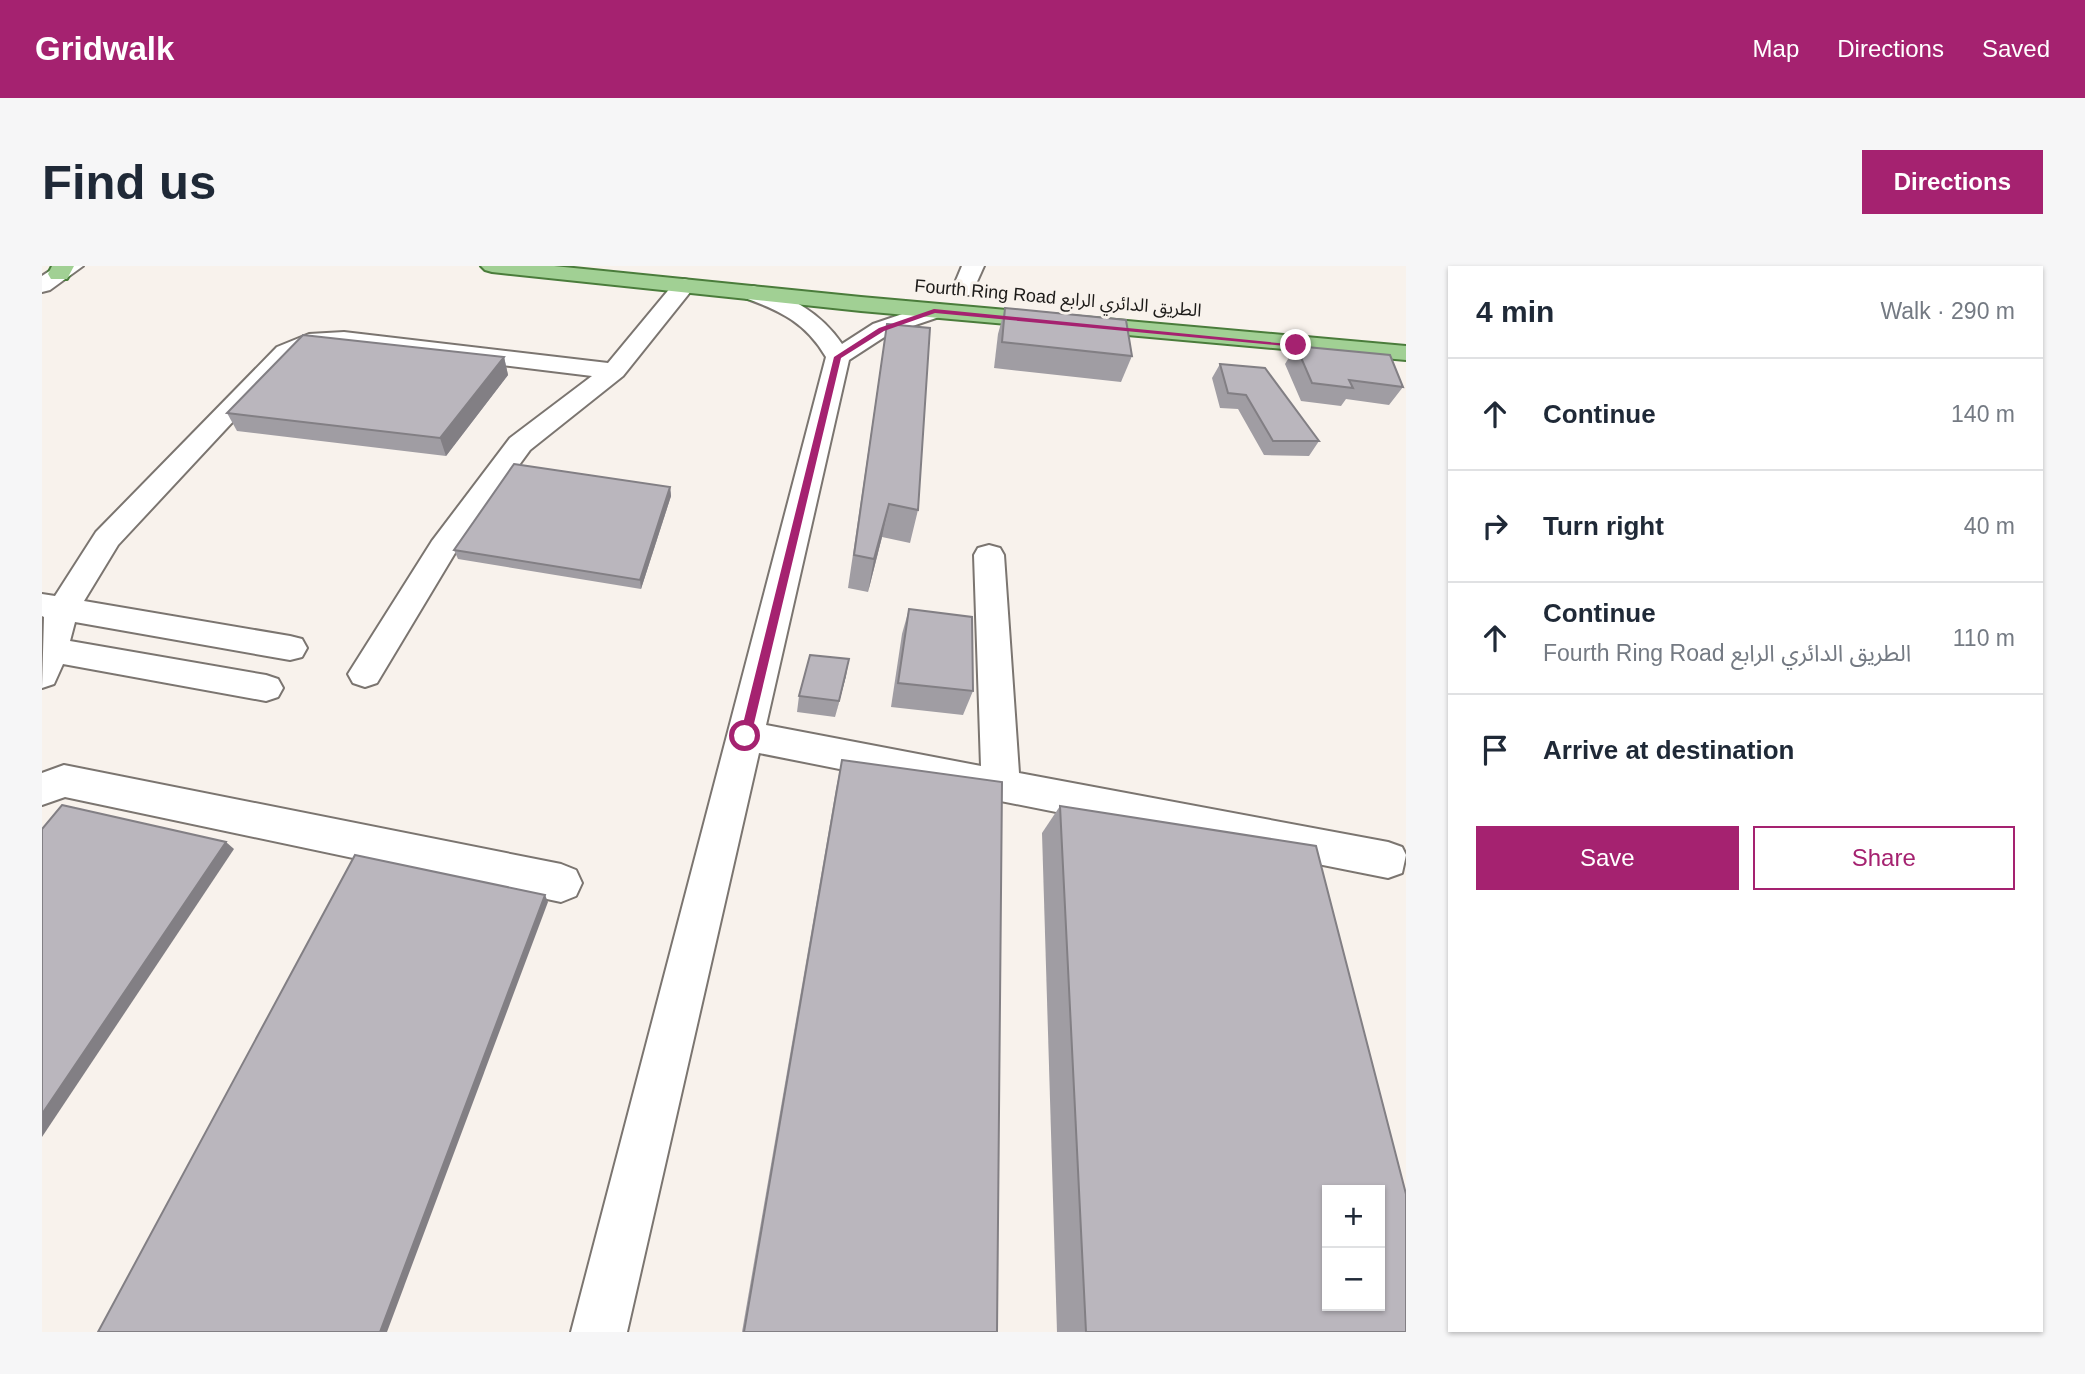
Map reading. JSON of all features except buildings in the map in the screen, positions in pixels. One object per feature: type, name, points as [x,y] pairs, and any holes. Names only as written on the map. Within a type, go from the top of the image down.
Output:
[{"type":"main road","name":"Fourth Ring Road الطريق الدائري الرابع","points":[[492,266],[753,293],[936,299],[1406,353]]},
{"type":"main road","name":"Fourth Ring Road الطريق الدائري الرابع","points":[[936,299],[964,290],[991,293]]},
{"type":"street","points":[[964,290],[972,266]]},
{"type":"street","points":[[365,674],[443,548],[520,444],[614,371],[684,286]]},
{"type":"street","points":[[753,293],[780,303],[816,323],[838,357]]},
{"type":"street","points":[[600,1332],[838,357],[936,299]]},
{"type":"street","points":[[266,688],[45,658],[52,607],[107,539],[285,352],[309,341],[344,339],[614,371]]},
{"type":"street","points":[[989,555],[1001,783]]},
{"type":"street","points":[[52,607],[290,648]]},
{"type":"street","points":[[745,736],[1001,783],[1388,860]]},
{"type":"street","points":[[42,789],[64,781],[561,883]]},
{"type":"route","points":[[745,736],[838,357],[881,330],[934,311],[1296,345]]}]
